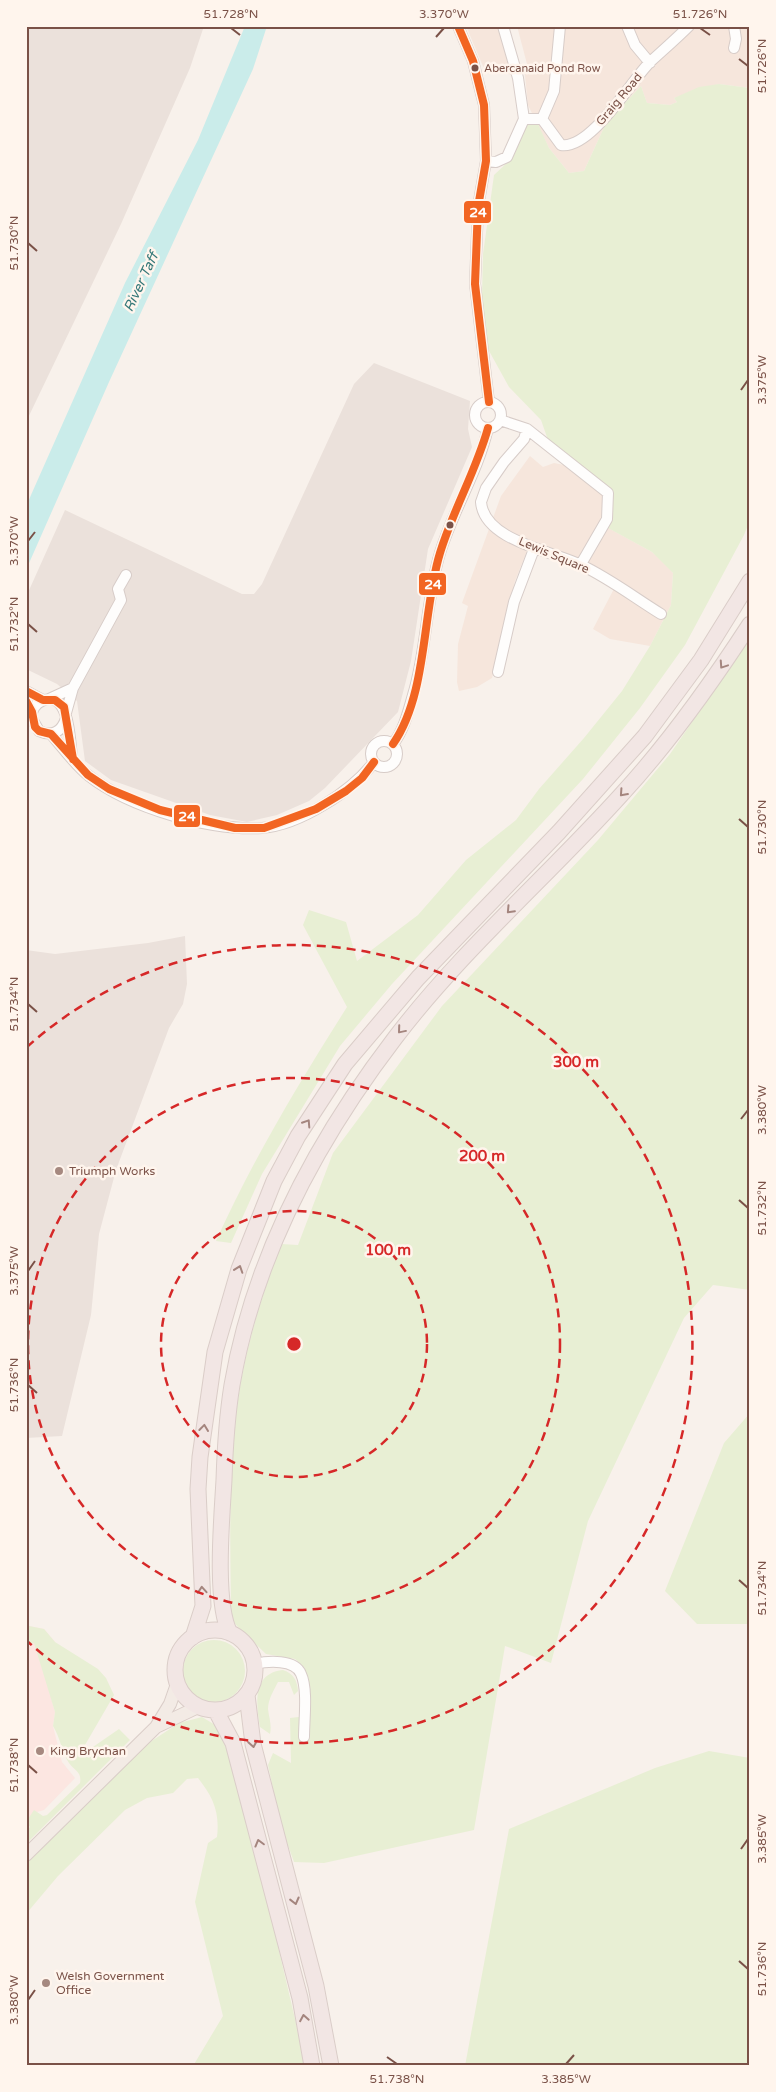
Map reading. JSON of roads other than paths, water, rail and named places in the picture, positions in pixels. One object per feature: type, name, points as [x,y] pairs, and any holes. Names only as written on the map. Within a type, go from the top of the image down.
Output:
[{"type":"highway","points":[[192,1637],[203,1606],[198,1489],[203,1429],[215,1352],[239,1269],[274,1181],[298,1136],[345,1064],[418,978],[559,832],[645,736],[701,660],[750,581]]},
{"type":"highway","points":[[230,1633],[222,1610],[222,1529],[225,1456],[232,1385],[243,1340],[268,1259],[284,1218],[314,1159],[343,1111],[395,1038],[427,1000],[522,897],[621,795],[666,743],[722,668],[750,624]]},
{"type":"highway","points":[[217,1630],[230,1633],[246,1644],[255,1664],[252,1687],[247,1695],[235,1706],[216,1711],[198,1707],[184,1697],[177,1684],[174,1670],[177,1656],[192,1637],[204,1631],[217,1630]]},
{"type":"highway","points":[[247,1695],[253,1744],[316,1986],[331,2066]]},
{"type":"highway","points":[[216,1711],[233,1743],[300,1998],[312,2066]]},
{"type":"main road","points":[[26,1855],[156,1727],[170,1704],[177,1684]]},
{"type":"main road","points":[[156,1727],[198,1707]]},
{"type":"street","points":[[458,26],[473,62],[484,105],[486,161],[478,207],[475,284],[489,402]]},
{"type":"street","points":[[486,161],[496,162],[507,157],[524,119],[518,78],[503,26]]},
{"type":"street","points":[[524,119],[542,119],[554,91],[560,26]]},
{"type":"street","points":[[627,26],[635,45],[650,63]]},
{"type":"street","name":"Graig Road","points":[[542,119],[561,145],[577,142],[603,119],[650,63],[689,26]]},
{"type":"street","points":[[734,26],[736,39],[734,48]]},
{"type":"street","points":[[489,402],[499,408],[500,420],[495,426],[488,428],[480,426],[475,416],[479,406],[489,402]]},
{"type":"street","points":[[500,420],[527,429],[608,493],[608,519],[581,564]]},
{"type":"street","points":[[392,744],[400,735],[416,687],[431,588],[440,551],[483,450],[488,428]]},
{"type":"street","name":"Lewis Square","points":[[527,429],[524,438],[491,482],[481,502],[489,521],[502,531],[534,549],[581,564],[661,614]]},
{"type":"street","points":[[498,672],[514,602],[534,549]]},
{"type":"street","points":[[51,734],[61,729],[73,688],[121,600],[118,589],[126,575]]},
{"type":"street","points":[[32,712],[46,699],[73,688]]},
{"type":"street","points":[[26,691],[60,703],[66,716],[72,759]]},
{"type":"street","points":[[26,701],[32,712],[35,727],[39,731],[51,734],[72,759],[95,780],[134,801],[200,821],[235,828],[264,828],[316,809],[346,791],[362,778],[374,762]]},
{"type":"street","points":[[385,741],[392,744],[397,755],[393,763],[386,766],[374,762],[371,754],[376,744],[385,741]]},
{"type":"street","points":[[255,1664],[266,1662],[286,1664],[296,1668],[301,1674],[304,1689],[304,1737]]},
{"type":"water","name":"River Taff","points":[[245,26],[267,26],[253,69],[109,382],[26,570],[26,507],[125,283],[198,140]]},
{"type":"place","name":"Abercanaid Pond Row","points":[[475,68]]},
{"type":"place","name":"Triumph Works","points":[[59,1171]]},
{"type":"place","name":"King Brychan","points":[[40,1751]]},
{"type":"place","name":"Welsh Government Office","points":[[46,1983]]}]
